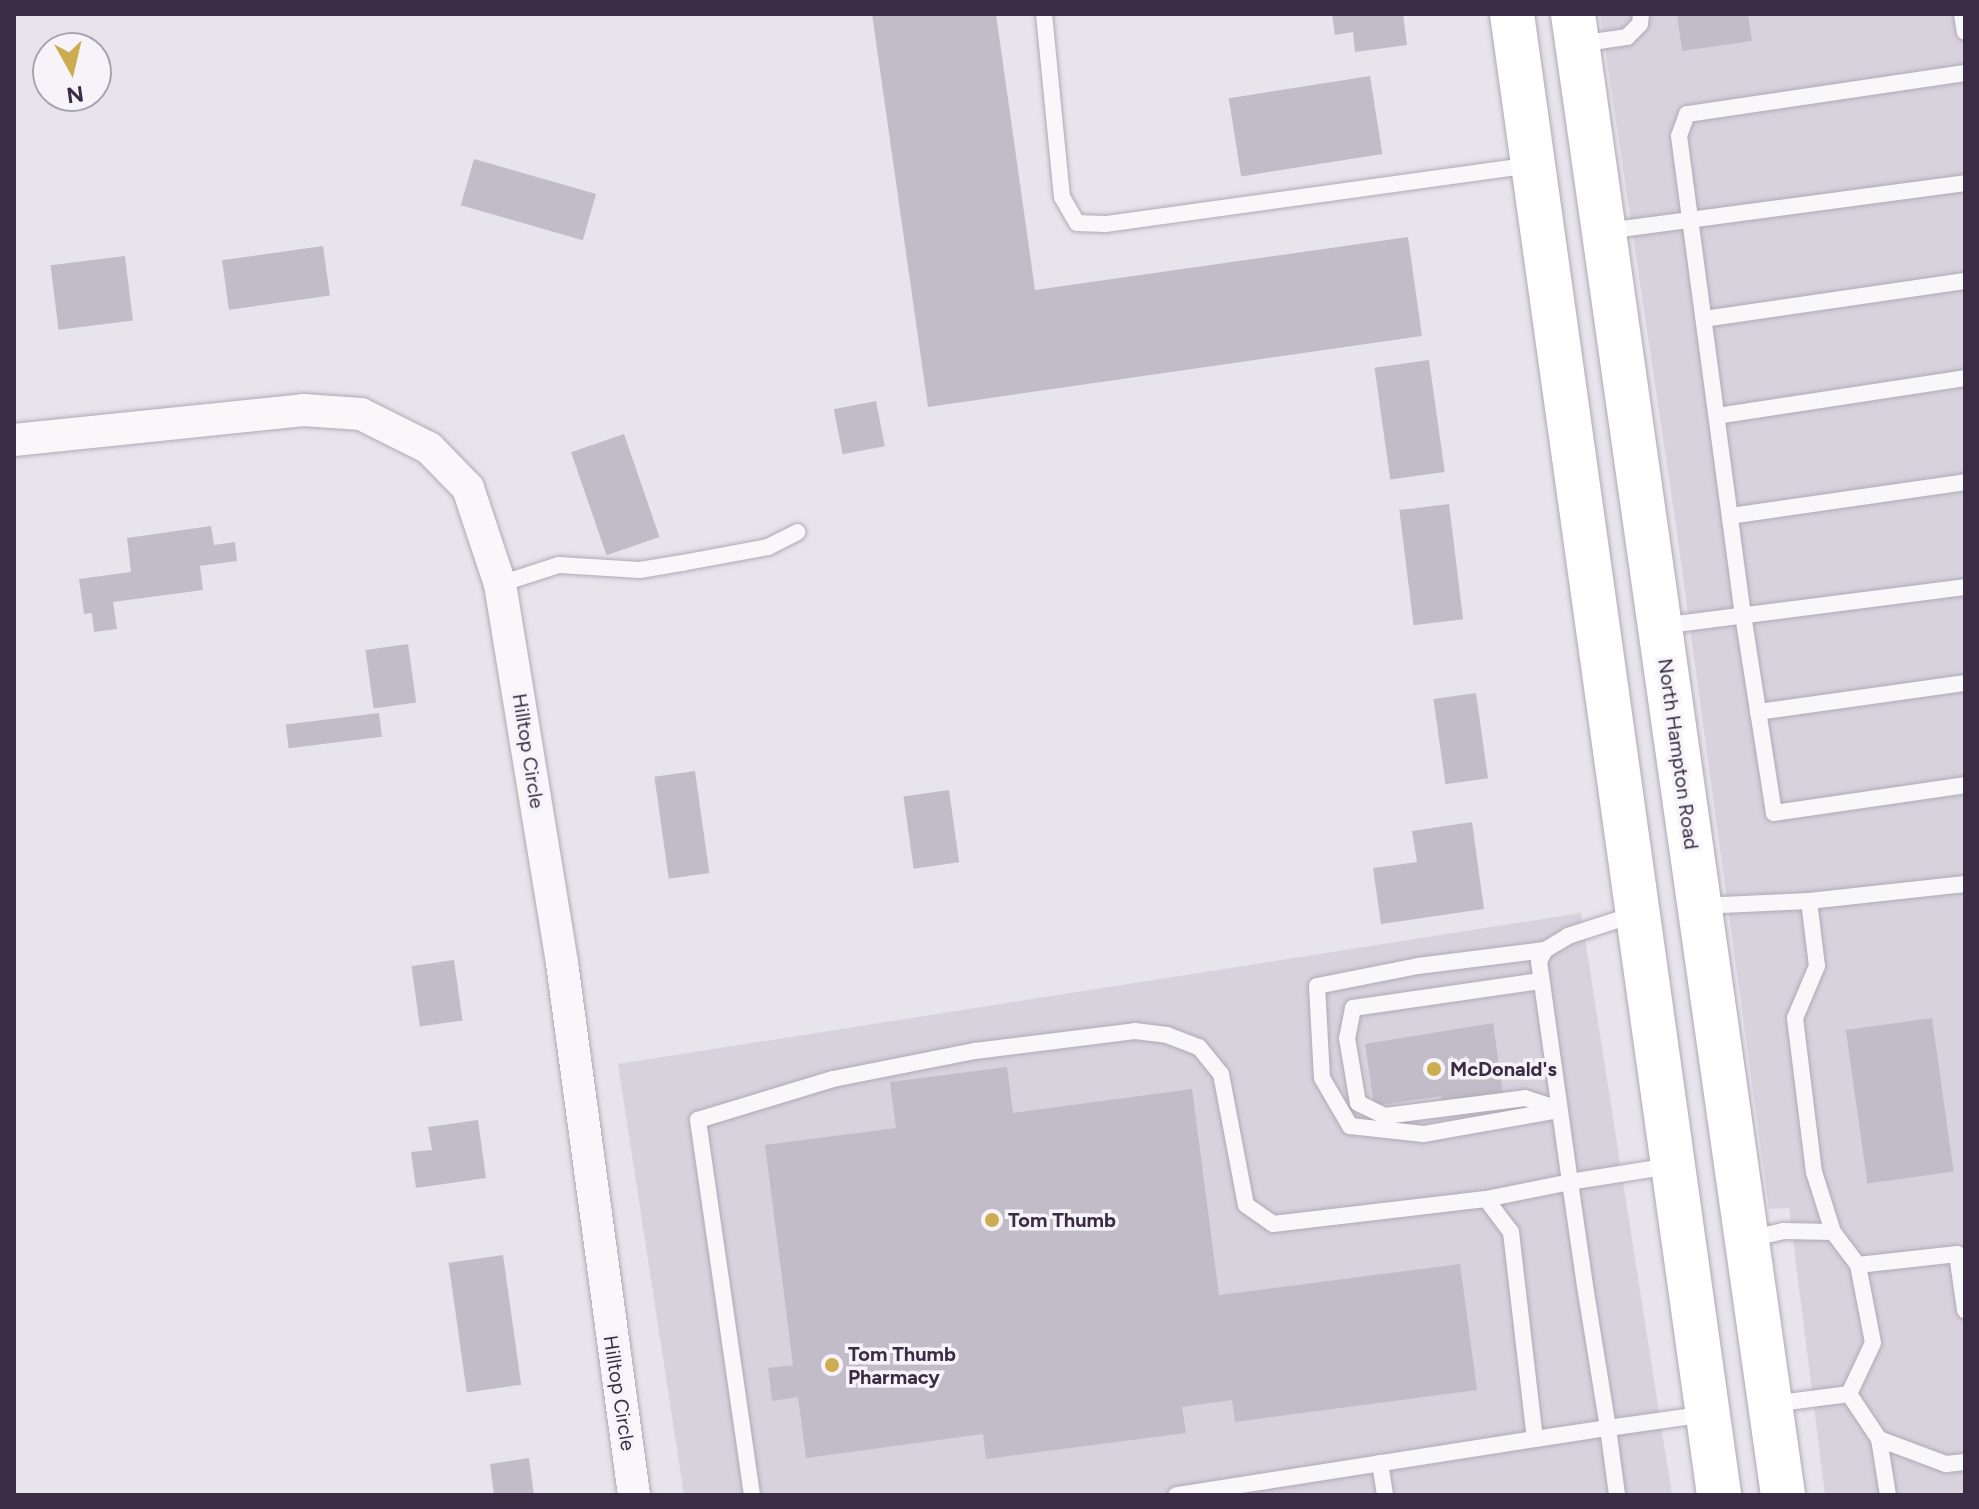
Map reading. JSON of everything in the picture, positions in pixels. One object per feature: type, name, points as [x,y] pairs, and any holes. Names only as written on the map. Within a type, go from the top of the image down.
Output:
[{"type":"main road","points":[[1512,14],[1719,1495]]},
{"type":"main road","name":"North Hampton Road","points":[[1575,29],[1783,1495]]},
{"type":"main road","points":[[1638,913],[1700,906]]},
{"type":"main road","points":[[1708,1413],[1770,1404]]},
{"type":"street","name":"Hilltop Circle","points":[[14,440],[303,410],[361,414],[429,448],[468,488],[500,584],[562,963],[634,1495]]},
{"type":"lane","points":[[1044,14],[1062,197],[1077,223],[1106,224],[1534,165]]},
{"type":"lane","points":[[1575,29],[1627,37],[1640,24],[1641,14]]},
{"type":"lane","points":[[1962,14],[1965,32]]},
{"type":"lane","points":[[1965,73],[1687,114],[1679,136],[1743,615],[1774,813],[1965,785]]},
{"type":"lane","points":[[1604,232],[1965,183]]},
{"type":"lane","points":[[1704,319],[1965,281]]},
{"type":"lane","points":[[1717,416],[1965,378]]},
{"type":"lane","points":[[1730,516],[1965,482]]},
{"type":"lane","points":[[500,584],[559,565],[640,570],[682,563],[768,547],[797,532]]},
{"type":"lane","points":[[1660,626],[1965,587]]},
{"type":"lane","points":[[1758,712],[1965,683]]},
{"type":"lane","points":[[1700,906],[1809,901],[1965,884]]},
{"type":"lane","points":[[1809,901],[1817,966],[1795,1018],[1814,1172],[1833,1232],[1858,1265],[1873,1343],[1849,1394]]},
{"type":"lane","points":[[1559,1110],[1424,1134],[1350,1126],[1322,1078],[1317,986],[1418,966],[1545,950],[1568,936],[1638,913]]},
{"type":"lane","points":[[1545,950],[1539,961],[1540,981],[1617,1495]]},
{"type":"lane","points":[[1540,981],[1353,1008],[1347,1038],[1358,1103],[1385,1116],[1525,1098],[1559,1110]]},
{"type":"lane","points":[[752,1495],[698,1120],[833,1079],[975,1051],[1135,1031],[1167,1035],[1199,1047],[1221,1074],[1246,1205],[1273,1224],[1486,1199],[1673,1165]]},
{"type":"lane","points":[[1486,1199],[1511,1232],[1535,1439]]},
{"type":"lane","points":[[1747,1239],[1783,1231],[1833,1232]]},
{"type":"lane","points":[[1858,1265],[1957,1254],[1965,1310]]},
{"type":"lane","points":[[1770,1404],[1849,1394]]},
{"type":"lane","points":[[1849,1394],[1879,1439],[1888,1495]]},
{"type":"lane","points":[[1176,1495],[1290,1486],[1380,1463],[1708,1413]]},
{"type":"lane","points":[[1879,1439],[1946,1464],[1965,1462]]},
{"type":"lane","points":[[1380,1463],[1385,1495]]},
{"type":"shaded area","points":[[1600,14],[1965,14],[1965,1495],[1825,1495],[1789,1208],[1769,1209],[1676,526]]},
{"type":"shaded area","points":[[1581,913],[1672,1495],[684,1495],[618,1064]]},
{"type":"building","points":[[872,14],[996,14],[1035,290],[1408,237],[1422,336],[928,407]]},
{"type":"building","points":[[1332,14],[1403,14],[1407,45],[1355,52],[1353,32],[1335,35]]},
{"type":"building","points":[[1677,14],[1748,14],[1752,41],[1682,51]]},
{"type":"building","points":[[1370,76],[1382,154],[1241,176],[1229,98]]},
{"type":"building","points":[[474,159],[596,194],[583,240],[461,205]]},
{"type":"building","points":[[323,246],[330,296],[229,310],[222,260]]},
{"type":"building","points":[[125,256],[133,321],[58,330],[51,265]]},
{"type":"building","points":[[1429,360],[1445,472],[1390,480],[1375,368]]},
{"type":"building","points":[[876,401],[885,446],[843,454],[834,409]]},
{"type":"building","points":[[624,434],[659,537],[607,555],[571,452]]},
{"type":"building","points":[[1449,504],[1463,619],[1414,625],[1399,510]]},
{"type":"building","points":[[211,526],[214,545],[235,542],[237,561],[200,566],[203,590],[113,602],[117,629],[94,632],[92,613],[84,614],[79,579],[131,572],[127,538]]},
{"type":"building","points":[[408,644],[416,702],[374,708],[365,650]]},
{"type":"building","points":[[1476,693],[1488,778],[1445,784],[1433,699]]},
{"type":"building","points":[[379,713],[382,737],[289,748],[286,724]]},
{"type":"building","points":[[695,771],[709,873],[669,879],[654,777]]},
{"type":"building","points":[[949,790],[959,862],[914,869],[903,796]]},
{"type":"building","points":[[1472,822],[1484,909],[1381,924],[1373,868],[1417,862],[1412,831]]},
{"type":"building","points":[[454,960],[462,1020],[420,1026],[411,966]]},
{"type":"building","points":[[1932,1018],[1954,1171],[1867,1184],[1846,1030]]},
{"type":"building","name":"McDonald's","points":[[1493,1023],[1503,1094],[1441,1102],[1441,1096],[1374,1106],[1365,1044]]},
{"type":"building","name":"Tom Thumb","points":[[1007,1067],[1013,1113],[1192,1089],[1219,1295],[1460,1264],[1477,1390],[1235,1422],[1232,1400],[1182,1407],[1186,1433],[986,1459],[983,1434],[806,1458],[798,1397],[772,1401],[768,1368],[793,1365],[765,1145],[896,1128],[890,1082]]},
{"type":"building","points":[[478,1120],[486,1178],[416,1188],[411,1152],[432,1150],[428,1127]]},
{"type":"building","points":[[503,1255],[521,1385],[467,1392],[449,1263]]},
{"type":"building","points":[[529,1458],[534,1495],[494,1495],[490,1464]]},
{"type":"place","name":"McDonald's","points":[[1434,1069]]},
{"type":"place","name":"Tom Thumb","points":[[992,1220]]},
{"type":"place","name":"Tom Thumb Pharmacy","points":[[832,1365]]}]
